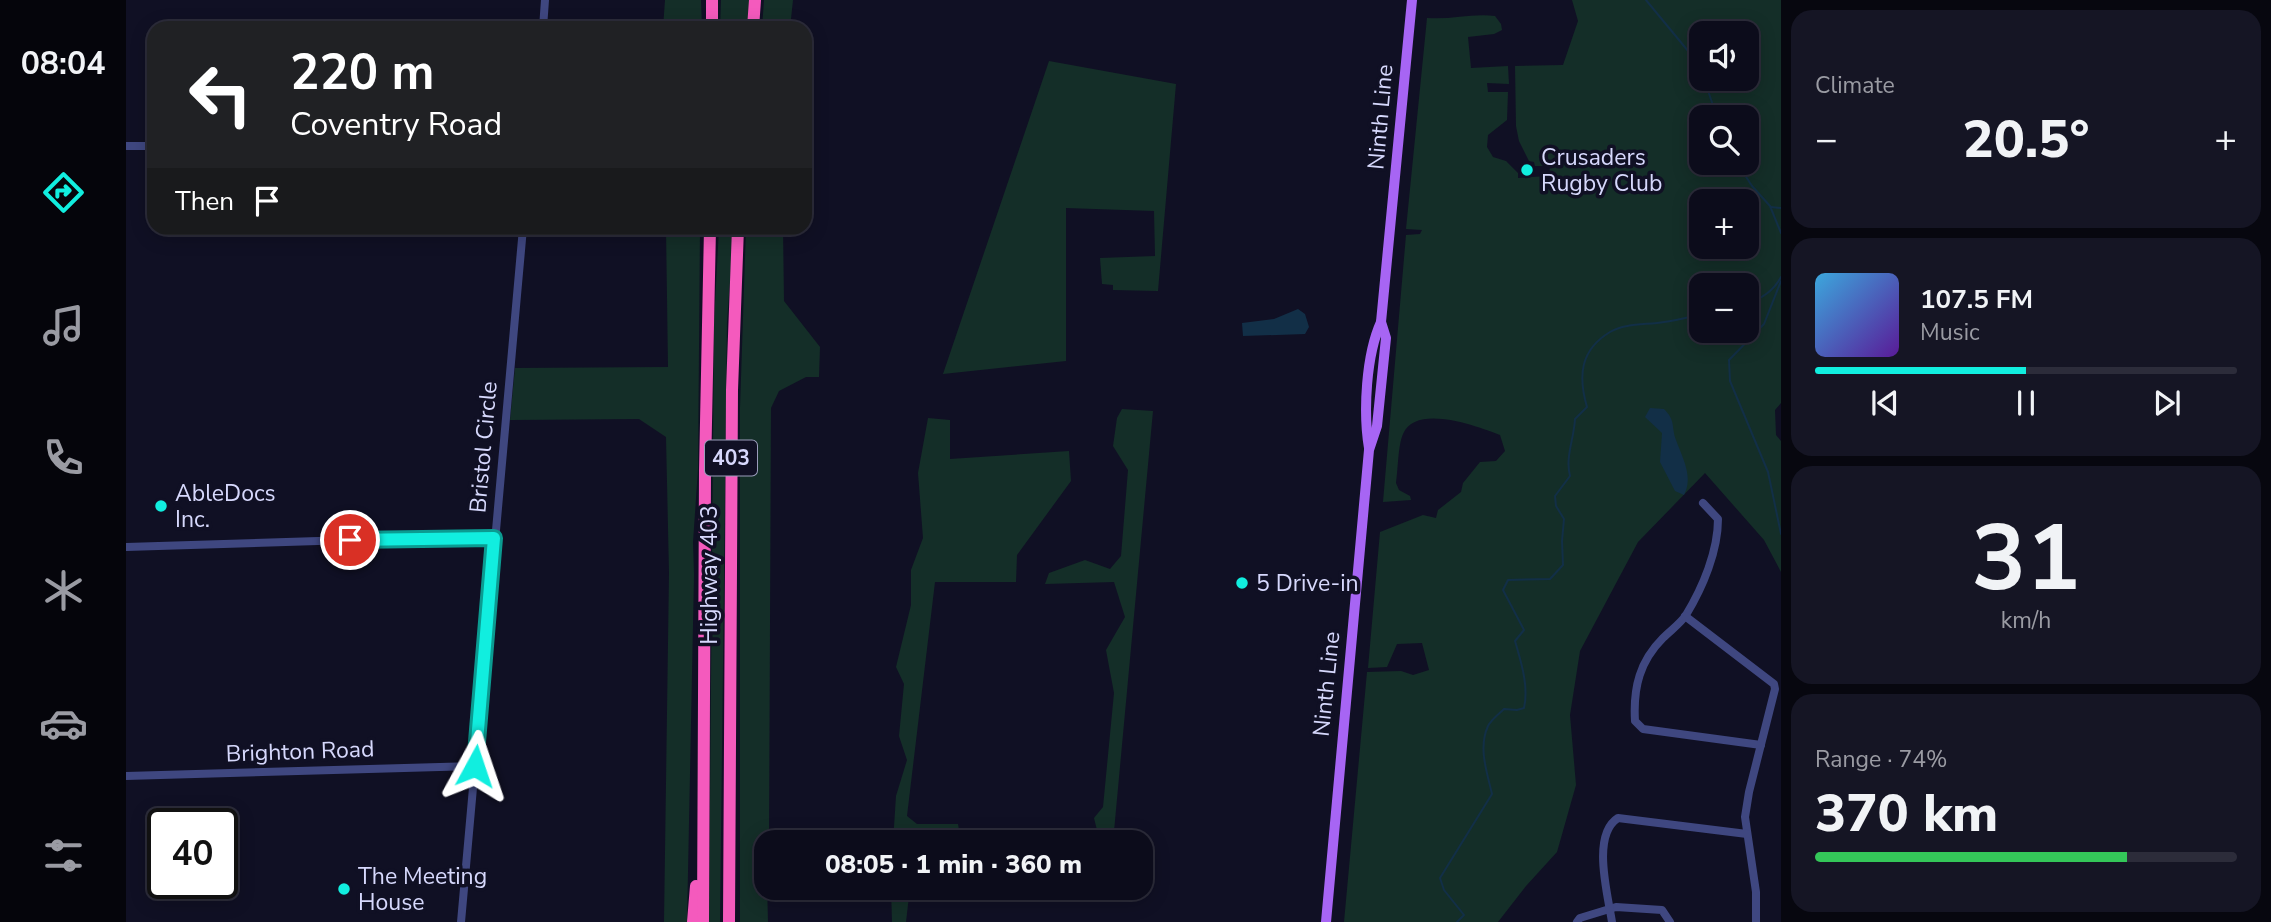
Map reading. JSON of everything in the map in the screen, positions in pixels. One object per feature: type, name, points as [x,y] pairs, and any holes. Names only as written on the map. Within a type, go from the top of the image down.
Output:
[{"type":"highway","points":[[712,0],[712,21]]},
{"type":"highway","points":[[753,21],[755,0]]},
{"type":"highway","name":"Highway 403","points":[[703,922],[710,235]]},
{"type":"highway","name":"Highway 403","points":[[729,922],[732,390],[738,235]]},
{"type":"highway","points":[[693,922],[696,881],[703,855]]},
{"type":"main road","name":"Ninth Line","points":[[1326,922],[1369,450],[1377,426],[1386,338],[1381,322],[1412,0]]},
{"type":"street","points":[[543,21],[545,0]]},
{"type":"street","points":[[126,146],[147,146]]},
{"type":"street","name":"Bristol Circle","points":[[461,922],[522,235]]},
{"type":"street","points":[[1703,503],[1718,519],[1718,534],[1708,570],[1685,616],[1652,649],[1643,663],[1638,680],[1635,721],[1643,729],[1761,745]]},
{"type":"street","points":[[126,547],[494,538]]},
{"type":"street","points":[[1685,616],[1774,684],[1775,690],[1746,805],[1747,834],[1756,892],[1756,922]]},
{"type":"street","name":"Brighton Road","points":[[126,776],[475,766]]},
{"type":"street","points":[[1612,922],[1603,859],[1606,832],[1618,818],[1747,834]]},
{"type":"street","points":[[1577,922],[1580,918],[1616,906],[1662,910],[1670,922]]},
{"type":"green space","points":[[665,0],[701,0],[702,21],[664,21]]},
{"type":"green space","points":[[721,0],[750,0],[748,21],[720,21]]},
{"type":"green space","points":[[764,0],[793,0],[791,21],[762,21]]},
{"type":"green space","points":[[1572,0],[1781,0],[1781,403],[1775,410],[1776,435],[1781,441],[1781,572],[1764,540],[1705,473],[1638,542],[1580,651],[1570,715],[1576,785],[1557,852],[1498,922],[1344,922],[1367,672],[1401,671],[1413,675],[1429,670],[1422,643],[1397,644],[1387,667],[1368,668],[1380,532],[1423,515],[1436,518],[1438,510],[1461,492],[1463,483],[1480,462],[1496,461],[1505,451],[1500,435],[1490,431],[1448,420],[1421,420],[1410,425],[1403,434],[1399,451],[1396,483],[1399,490],[1410,496],[1411,500],[1383,502],[1406,235],[1420,234],[1422,230],[1406,229],[1427,18],[1487,15],[1495,16],[1501,24],[1502,30],[1494,34],[1468,37],[1471,68],[1508,66],[1509,84],[1487,83],[1488,92],[1508,92],[1507,120],[1488,135],[1487,147],[1493,157],[1506,161],[1518,173],[1518,178],[1549,176],[1550,166],[1535,166],[1534,162],[1529,161],[1519,141],[1516,126],[1515,66],[1563,65],[1578,21]]},
{"type":"green space","points":[[1049,61],[1176,84],[1158,291],[1113,290],[1113,285],[1102,284],[1100,258],[1155,256],[1154,211],[1066,208],[1066,361],[943,374]]},
{"type":"green space","points":[[666,235],[700,235],[698,469],[693,542],[687,922],[664,922],[669,573],[666,437],[639,419],[510,420],[515,368],[668,367]]},
{"type":"green space","points":[[719,235],[733,235],[727,322],[720,922],[709,922],[714,323]]},
{"type":"green space","points":[[746,235],[783,235],[784,301],[820,347],[819,377],[806,377],[779,391],[771,408],[769,830],[754,830],[754,900],[767,900],[768,922],[740,922],[740,408]]},
{"type":"green space","points":[[1122,409],[1153,411],[1114,830],[1097,830],[1094,818],[1103,807],[1114,693],[1106,650],[1125,617],[1114,582],[1045,584],[1049,573],[1085,560],[1110,569],[1121,556],[1128,470],[1113,446],[1117,418]]},
{"type":"green space","points":[[928,418],[950,420],[950,459],[1069,451],[1071,481],[1017,555],[1016,582],[935,582],[907,816],[917,824],[958,824],[959,830],[894,830],[896,796],[907,760],[899,736],[904,684],[896,667],[911,605],[911,570],[923,538],[918,473]]},
{"type":"green space","points":[[891,900],[909,900],[906,922],[892,922]]},
{"type":"water","points":[[1298,309],[1305,314],[1309,327],[1305,334],[1243,336],[1242,323],[1274,319]]},
{"type":"water","points":[[1650,408],[1664,409],[1672,420],[1687,474],[1684,495],[1675,491],[1660,462],[1662,433],[1645,417]]},
{"type":"waterway","points":[[1646,0],[1689,52]]},
{"type":"waterway","points":[[1708,91],[1713,105]]},
{"type":"waterway","points":[[1745,175],[1770,206],[1781,233]]},
{"type":"waterway","points":[[1771,207],[1781,208]]},
{"type":"waterway","points":[[1759,299],[1775,286],[1781,277]]},
{"type":"waterway","points":[[1781,281],[1764,324],[1729,360],[1730,381],[1768,472],[1781,534]]},
{"type":"waterway","points":[[1457,922],[1464,915],[1444,890],[1440,878],[1492,794],[1486,769],[1485,734],[1493,719],[1504,709],[1524,708],[1524,674],[1515,641],[1524,630],[1503,590],[1508,580],[1550,579],[1563,565],[1564,519],[1556,506],[1555,496],[1570,476],[1569,455],[1575,419],[1587,407],[1582,374],[1587,355],[1600,339],[1616,329],[1689,317]]},
{"type":"place","name":"Crusaders Rugby Club","points":[[1527,170]]},
{"type":"place","name":"AbleDocs Inc.","points":[[161,506]]},
{"type":"place","name":"5 Drive-in","points":[[1242,583]]},
{"type":"place","name":"The Meeting House","points":[[344,889]]},
{"type":"route","points":[[350,540],[494,538],[475,766]]}]
